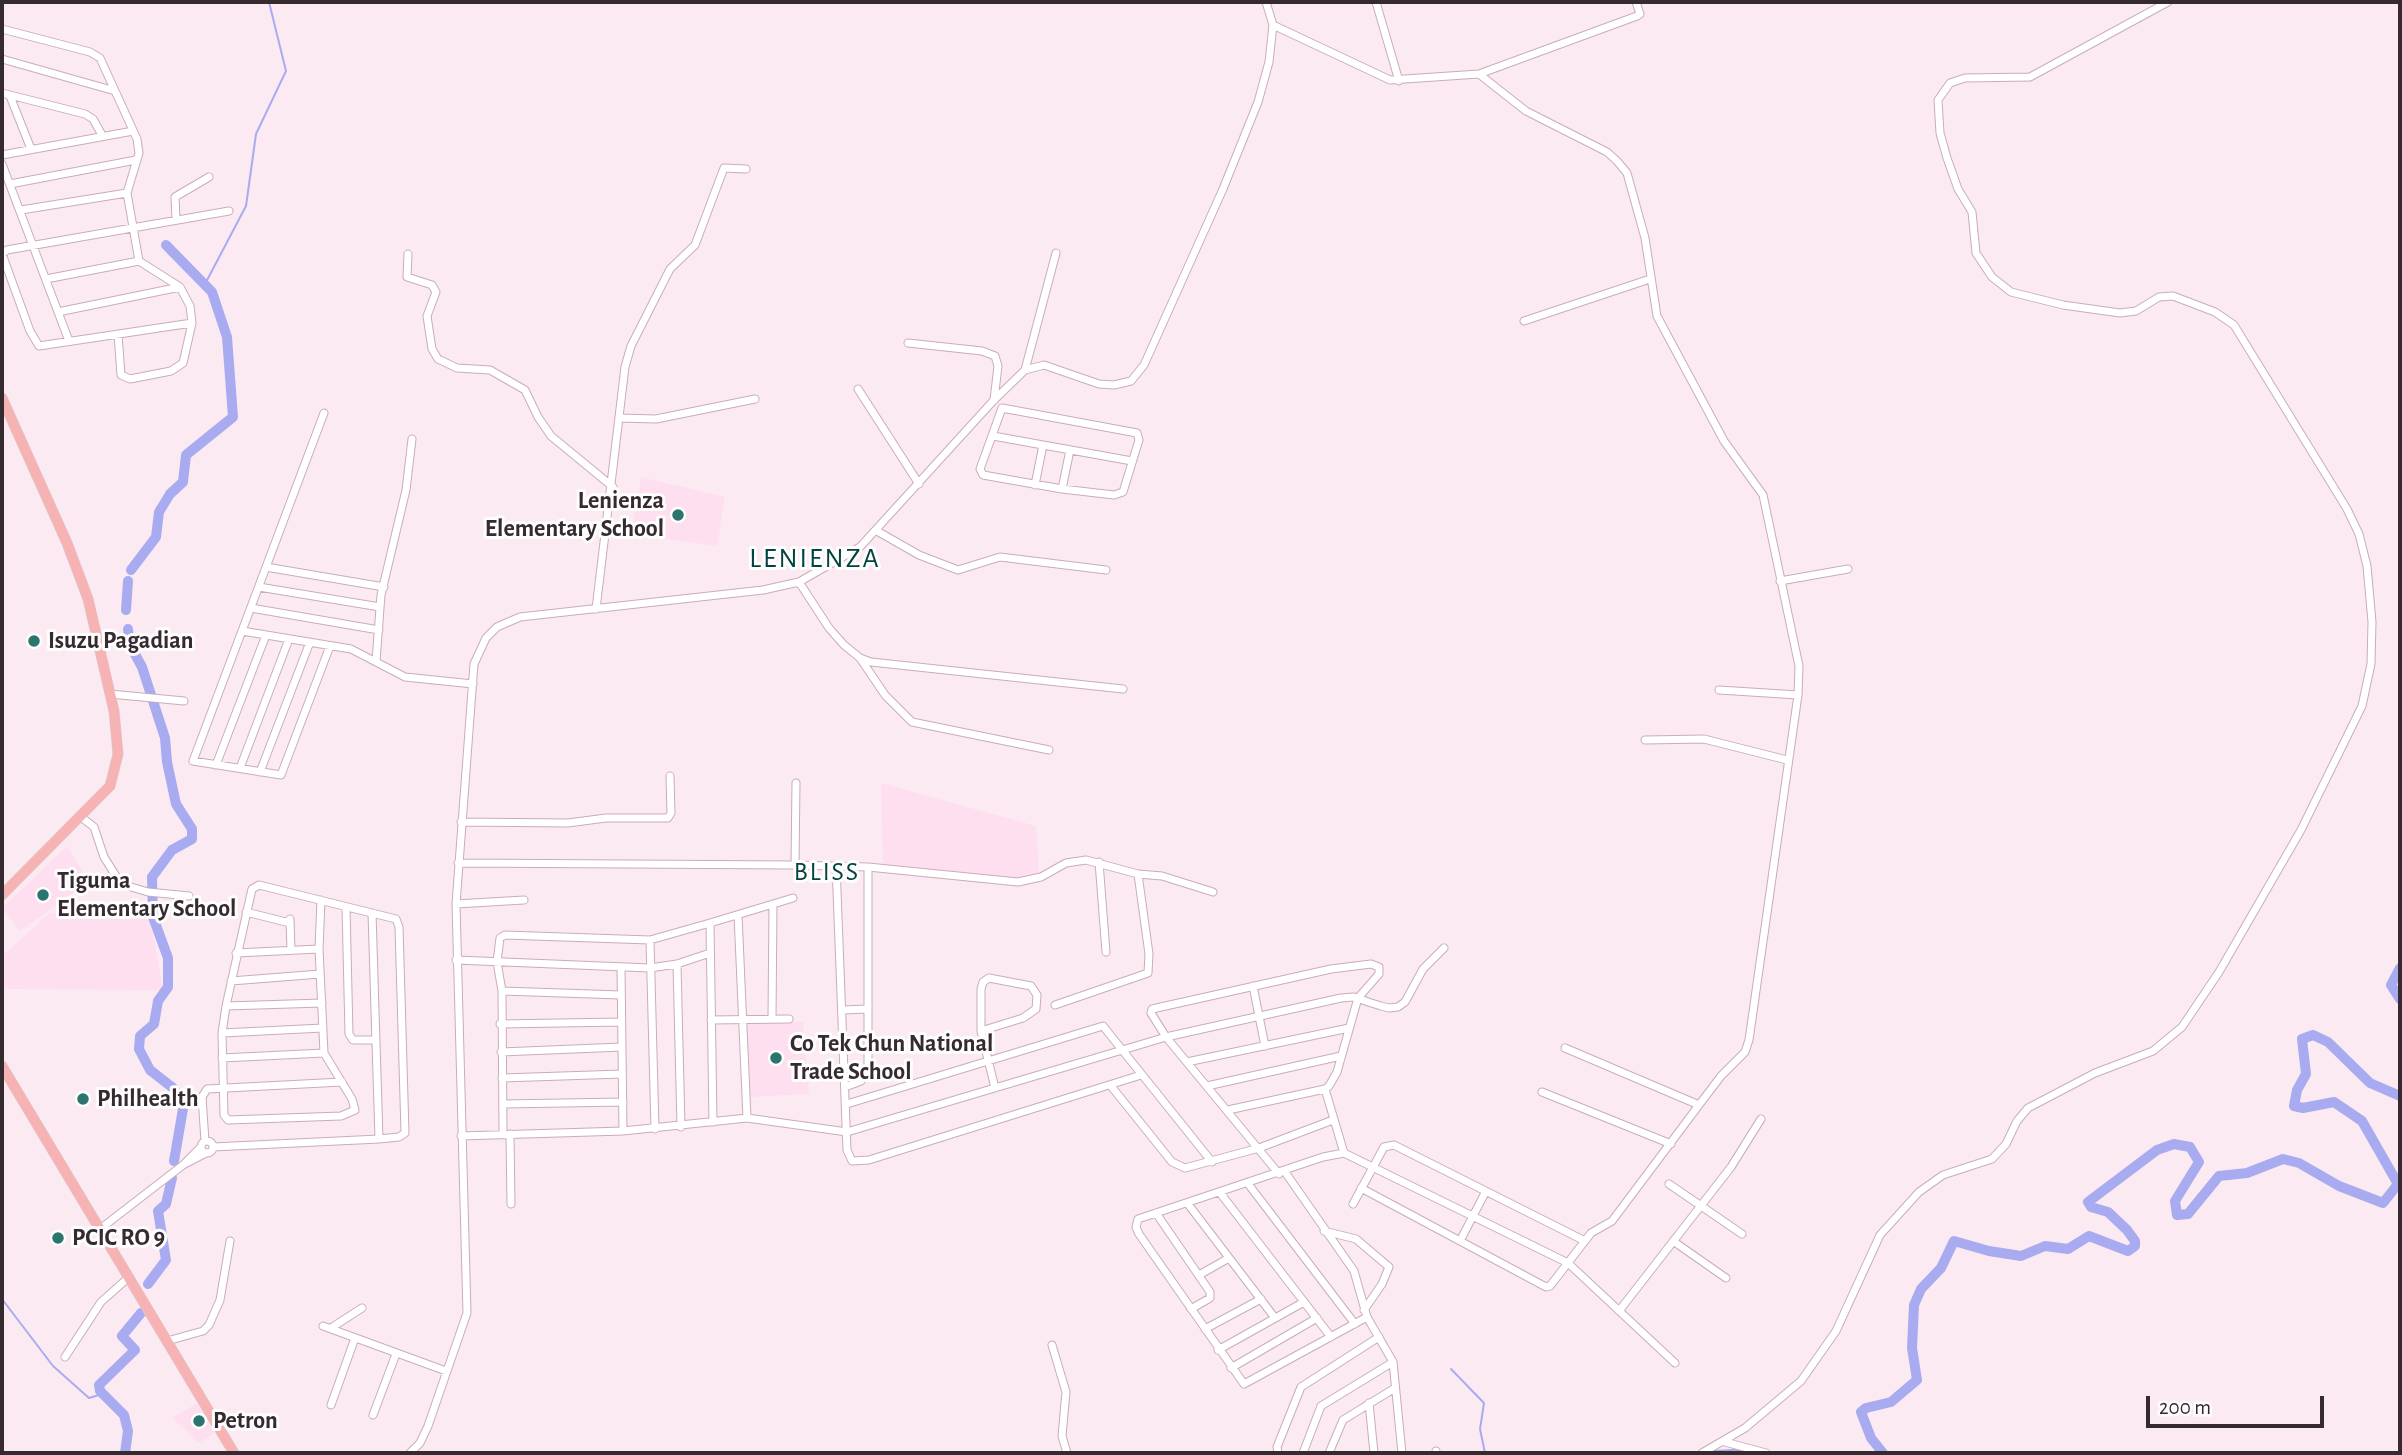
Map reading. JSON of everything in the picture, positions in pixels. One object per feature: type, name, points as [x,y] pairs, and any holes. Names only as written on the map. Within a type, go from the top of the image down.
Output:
[{"type":"highway","points":[[2,398],[80,578],[110,694],[118,754],[116,771],[110,786],[2,894]]},
{"type":"highway","points":[[2,1066],[234,1453]]},
{"type":"street","points":[[1025,370],[1044,365],[1055,366],[1099,384],[1114,385],[1131,382],[1137,375],[1223,189],[1258,102],[1269,62],[1273,25],[1266,2]]},
{"type":"street","points":[[1376,2],[1399,81]]},
{"type":"street","points":[[1273,25],[1357,66],[1399,81],[1479,74],[1637,16],[1640,14],[1636,2]]},
{"type":"street","points":[[1702,1453],[1725,1442],[1801,1381],[1836,1331],[1880,1235],[1919,1192],[1944,1175],[1992,1159],[2006,1144],[2022,1113],[2035,1103],[2095,1073],[2153,1051],[2182,1027],[2219,972],[2311,812],[2362,706],[2371,664],[2372,622],[2367,566],[2359,534],[2347,509],[2234,325],[2215,312],[2173,296],[2159,297],[2136,311],[2120,313],[2063,305],[2011,292],[1992,277],[1976,253],[1972,212],[1958,189],[1940,133],[1938,100],[1950,83],[1965,78],[2030,77],[2168,2]]},
{"type":"street","points":[[2,29],[96,55],[103,63],[138,146],[127,193],[139,261]]},
{"type":"street","points":[[2,59],[116,91]]},
{"type":"street","points":[[1362,1188],[1546,1287],[1595,1228],[1612,1221],[1721,1076],[1745,1052],[1749,1040],[1798,695],[1799,666],[1763,495],[1728,447],[1657,316],[1645,238],[1627,173],[1607,152],[1526,111],[1479,74]]},
{"type":"street","points":[[6,95],[85,114],[93,119],[102,135]]},
{"type":"street","points":[[6,95],[31,149]]},
{"type":"street","points":[[2,155],[133,131]]},
{"type":"street","points":[[10,184],[136,160]]},
{"type":"street","points":[[2,164],[69,341]]},
{"type":"street","points":[[596,609],[613,487],[625,367],[638,328],[670,269],[695,245],[724,168],[746,169]]},
{"type":"street","points":[[176,219],[175,197],[209,177]]},
{"type":"street","points":[[21,210],[127,193]]},
{"type":"street","points":[[192,323],[69,341],[46,347],[35,341],[4,251],[229,211]]},
{"type":"street","points":[[414,1452],[428,1426],[467,1313],[456,904],[472,684],[479,651],[497,627],[520,617],[767,589],[799,582],[845,558],[877,531],[1025,370],[1056,253]]},
{"type":"street","points":[[408,254],[407,277],[432,285],[436,292],[427,316],[432,349],[438,359],[457,368],[490,370],[525,390],[537,417],[551,436],[613,487]]},
{"type":"street","points":[[46,279],[139,261],[180,287],[190,306],[192,323],[183,363],[170,371],[124,378],[120,370],[118,334]]},
{"type":"street","points":[[1524,321],[1650,279]]},
{"type":"street","points":[[58,312],[180,287]]},
{"type":"street","points":[[908,343],[982,351],[995,356],[998,366],[990,405]]},
{"type":"street","points":[[858,389],[919,484]]},
{"type":"street","points":[[620,418],[656,419],[755,399]]},
{"type":"street","points":[[990,405],[1001,412],[1133,432],[1139,440],[1125,488],[1118,495],[1062,489],[983,475],[980,469],[1001,412]]},
{"type":"street","points":[[324,413],[193,761],[281,775],[330,646]]},
{"type":"street","points":[[993,436],[1132,461]]},
{"type":"street","points":[[376,661],[380,607],[406,489],[412,439]]},
{"type":"street","points":[[1035,485],[1043,445]]},
{"type":"street","points":[[1062,489],[1070,450]]},
{"type":"street","points":[[877,531],[919,555],[958,570],[1000,557],[1106,570]]},
{"type":"street","points":[[266,567],[384,587]]},
{"type":"street","points":[[1780,581],[1849,569]]},
{"type":"street","points":[[799,582],[829,628],[860,658],[892,703],[912,722],[1048,750]]},
{"type":"street","points":[[259,586],[380,607]]},
{"type":"street","points":[[251,608],[379,630]]},
{"type":"street","points":[[242,631],[362,653],[405,677],[472,684]]},
{"type":"street","points":[[216,765],[266,635]]},
{"type":"street","points":[[240,768],[289,639]]},
{"type":"street","points":[[260,772],[310,642]]},
{"type":"street","points":[[860,658],[871,662],[1123,689]]},
{"type":"street","points":[[1719,690],[1798,695]]},
{"type":"street","points":[[110,694],[184,701]]},
{"type":"street","points":[[1645,740],[1704,739],[1787,760]]},
{"type":"street","points":[[461,822],[568,823],[606,818],[668,818],[671,813],[670,776]]},
{"type":"street","points":[[795,865],[796,783]]},
{"type":"street","points":[[81,817],[94,827],[103,857],[121,884],[148,892],[189,896]]},
{"type":"street","points":[[458,863],[836,865],[1018,882],[1041,877],[1074,860],[1099,863],[1138,874],[1163,876],[1213,892]]},
{"type":"street","points":[[1099,863],[1106,952]]},
{"type":"street","points":[[836,865],[847,1132],[849,1157],[852,1161],[859,1162],[1142,1075]]},
{"type":"street","points":[[845,1087],[861,1081],[869,1069],[868,867]]},
{"type":"street","points":[[1055,1005],[1143,977],[1148,973],[1149,954],[1138,874]]},
{"type":"street","points":[[100,1229],[206,1147],[379,1139],[399,1137],[405,1130],[399,927],[393,917],[372,913],[321,900],[256,886],[252,889],[236,953],[222,1033],[224,1115],[228,1120],[349,1115],[355,1110],[355,1105],[324,1053],[319,949],[321,900]]},
{"type":"street","points":[[510,1204],[501,1052],[502,991],[498,962],[499,942],[505,934],[650,940],[793,898]]},
{"type":"street","points":[[456,904],[524,900]]},
{"type":"street","points":[[772,1019],[773,904]]},
{"type":"street","points":[[346,906],[349,1034],[353,1040],[375,1040]]},
{"type":"street","points":[[246,912],[290,921],[291,950]]},
{"type":"street","points":[[372,913],[379,1139]]},
{"type":"street","points":[[738,915],[747,1118]]},
{"type":"street","points":[[710,923],[713,1122]]},
{"type":"street","points":[[650,940],[655,1129]]},
{"type":"street","points":[[461,1136],[655,1129],[747,1118],[847,1132],[1124,1049],[1260,1014],[1341,998],[1358,999],[1389,1008],[1405,1002],[1423,969],[1444,948]]},
{"type":"street","points":[[236,953],[319,949]]},
{"type":"street","points":[[456,960],[650,968],[677,964],[710,953]]},
{"type":"street","points":[[677,964],[681,1127]]},
{"type":"street","points":[[1228,1110],[1325,1089],[1335,1079],[1358,999],[1379,974],[1377,964],[1331,969],[1152,1009],[1154,1019],[1166,1037],[1259,1148],[1282,1173],[1354,1271],[1365,1314],[1393,1362],[1402,1453]]},
{"type":"street","points":[[621,967],[623,1131]]},
{"type":"street","points":[[231,981],[320,974]]},
{"type":"street","points":[[981,1031],[1032,1014],[1037,1004],[1035,990],[1021,984],[985,979],[981,989],[981,1031],[995,1088]]},
{"type":"street","points":[[1253,986],[1265,1046]]},
{"type":"street","points":[[502,991],[621,995]]},
{"type":"street","points":[[226,1006],[322,1003]]},
{"type":"street","points":[[843,1010],[867,1009]]},
{"type":"street","points":[[711,1020],[789,1019]]},
{"type":"street","points":[[500,1024],[621,1022]]},
{"type":"street","points":[[847,1104],[1097,1026],[1107,1028],[1212,1161]]},
{"type":"street","points":[[222,1033],[323,1028]]},
{"type":"street","points":[[1187,1062],[1349,1028]]},
{"type":"street","points":[[501,1052],[622,1047]]},
{"type":"street","points":[[1565,1048],[1699,1105]]},
{"type":"street","points":[[222,1058],[324,1053]]},
{"type":"street","points":[[1207,1086],[1342,1056]]},
{"type":"street","points":[[502,1078],[622,1074]]},
{"type":"street","points":[[206,1147],[202,1093],[207,1088],[342,1082]]},
{"type":"street","points":[[1111,1086],[1178,1166],[1191,1168],[1259,1148],[1333,1120]]},
{"type":"street","points":[[1325,1089],[1344,1153]]},
{"type":"street","points":[[1542,1092],[1671,1144]]},
{"type":"street","points":[[503,1104],[623,1102]]},
{"type":"street","points":[[1619,1311],[1701,1207],[1760,1119]]},
{"type":"street","points":[[1353,1204],[1384,1147],[1394,1145],[1585,1241]]},
{"type":"street","points":[[1324,1231],[1356,1239],[1390,1268],[1365,1314],[1355,1324],[1248,1384],[1240,1381],[1136,1227],[1139,1219],[1249,1185],[1334,1154],[1344,1153],[1568,1263],[1675,1363]]},
{"type":"street","points":[[1669,1184],[1742,1234]]},
{"type":"street","points":[[1249,1185],[1355,1324]]},
{"type":"street","points":[[1460,1241],[1486,1191]]},
{"type":"street","points":[[1221,1194],[1331,1337]]},
{"type":"street","points":[[1188,1204],[1275,1318]]},
{"type":"street","points":[[1156,1213],[1211,1295],[1191,1309]]},
{"type":"street","points":[[167,1342],[203,1331],[209,1325],[220,1300],[230,1241]]},
{"type":"street","points":[[1673,1241],[1726,1279]]},
{"type":"street","points":[[1199,1275],[1229,1258]]},
{"type":"street","points":[[65,1357],[101,1302],[128,1278]]},
{"type":"street","points":[[1205,1329],[1261,1299]]},
{"type":"street","points":[[1218,1350],[1304,1302]]},
{"type":"street","points":[[362,1308],[327,1327],[446,1371]]},
{"type":"street","points":[[1231,1368],[1317,1318]]},
{"type":"street","points":[[1278,1453],[1277,1447],[1301,1387],[1379,1337]]},
{"type":"street","points":[[331,1405],[355,1338]]},
{"type":"street","points":[[1052,1345],[1066,1392],[1062,1436],[1067,1453]]},
{"type":"street","points":[[373,1415],[396,1354]]},
{"type":"street","points":[[1303,1453],[1321,1406],[1393,1362]]},
{"type":"street","points":[[1329,1453],[1343,1420],[1395,1388]]},
{"type":"street","points":[[1370,1403],[1374,1453]]},
{"type":"street","points":[[1725,1442],[1766,1453]]},
{"type":"shaded area","name":"Lenienza Elementary School","points":[[641,477],[725,497],[717,546],[631,534]]},
{"type":"shaded area","points":[[881,783],[1036,826],[1039,873],[1022,879],[883,864]]},
{"type":"shaded area","name":"Tiguma Elementary School","points":[[67,846],[89,882],[20,931],[2,908]]},
{"type":"shaded area","points":[[50,913],[150,915],[163,990],[2,989],[2,956]]},
{"type":"shaded area","name":"Co Tek Chun National Trade School","points":[[745,1022],[803,1022],[809,1094],[748,1097]]},
{"type":"shaded area","points":[[197,1403],[214,1433],[199,1443],[172,1418]]},
{"type":"waterway","points":[[205,284],[246,206],[256,134],[286,71],[269,2]]},
{"type":"waterway","points":[[131,570],[156,537],[159,512],[170,494],[183,482],[186,455],[233,417],[227,337],[212,292],[166,245]]},
{"type":"waterway","points":[[126,610],[128,581]]},
{"type":"waterway","points":[[128,629],[130,645],[142,667],[165,738],[176,804],[192,829],[192,839],[172,850],[152,877],[153,917],[168,958],[168,987],[158,1001],[154,1024],[140,1036],[139,1049],[150,1070],[173,1088],[184,1103],[174,1161]]},
{"type":"waterway","points":[[2400,968],[2391,985],[2400,999]]},
{"type":"waterway","points":[[1883,1453],[1871,1438],[1861,1412],[1866,1408],[1891,1402],[1917,1380],[1912,1348],[1914,1305],[1921,1289],[1941,1268],[1954,1241],[1989,1251],[2021,1256],[2045,1246],[2068,1249],[2089,1236],[2128,1251],[2135,1246],[2135,1241],[2127,1230],[2108,1212],[2091,1207],[2088,1202],[2157,1150],[2174,1144],[2190,1147],[2199,1162],[2175,1201],[2177,1215],[2188,1214],[2219,1176],[2247,1173],[2283,1159],[2299,1163],[2339,1186],[2383,1203],[2398,1184],[2362,1121],[2334,1102],[2303,1108],[2294,1106],[2297,1090],[2306,1074],[2302,1039],[2313,1035],[2328,1042],[2370,1083],[2400,1096]]},
{"type":"waterway","points":[[148,1284],[166,1260],[158,1211],[166,1204],[172,1178]]},
{"type":"waterway","points":[[2,1299],[53,1366],[89,1398],[102,1394]]},
{"type":"waterway","points":[[125,1453],[128,1431],[124,1415],[100,1391],[99,1385],[135,1350],[122,1336],[141,1313]]},
{"type":"waterway","points":[[1451,1369],[1484,1403],[1480,1429],[1485,1453]]},
{"type":"waterway","points":[[1715,1453],[1748,1451]]},
{"type":"place","name":"Lenienza Elementary School","points":[[678,515]]},
{"type":"place","name":"Isuzu Pagadian","points":[[34,641]]},
{"type":"place","name":"Tiguma Elementary School","points":[[43,895]]},
{"type":"place","name":"Co Tek Chun National Trade School","points":[[776,1058]]},
{"type":"place","name":"Philhealth","points":[[83,1099]]},
{"type":"place","name":"PCIC RO 9","points":[[58,1238]]},
{"type":"place","name":"Petron","points":[[199,1421]]},
{"type":"district","name":"LENIENZA","points":[[815,559]]},
{"type":"district","name":"BLISS","points":[[827,872]]}]
